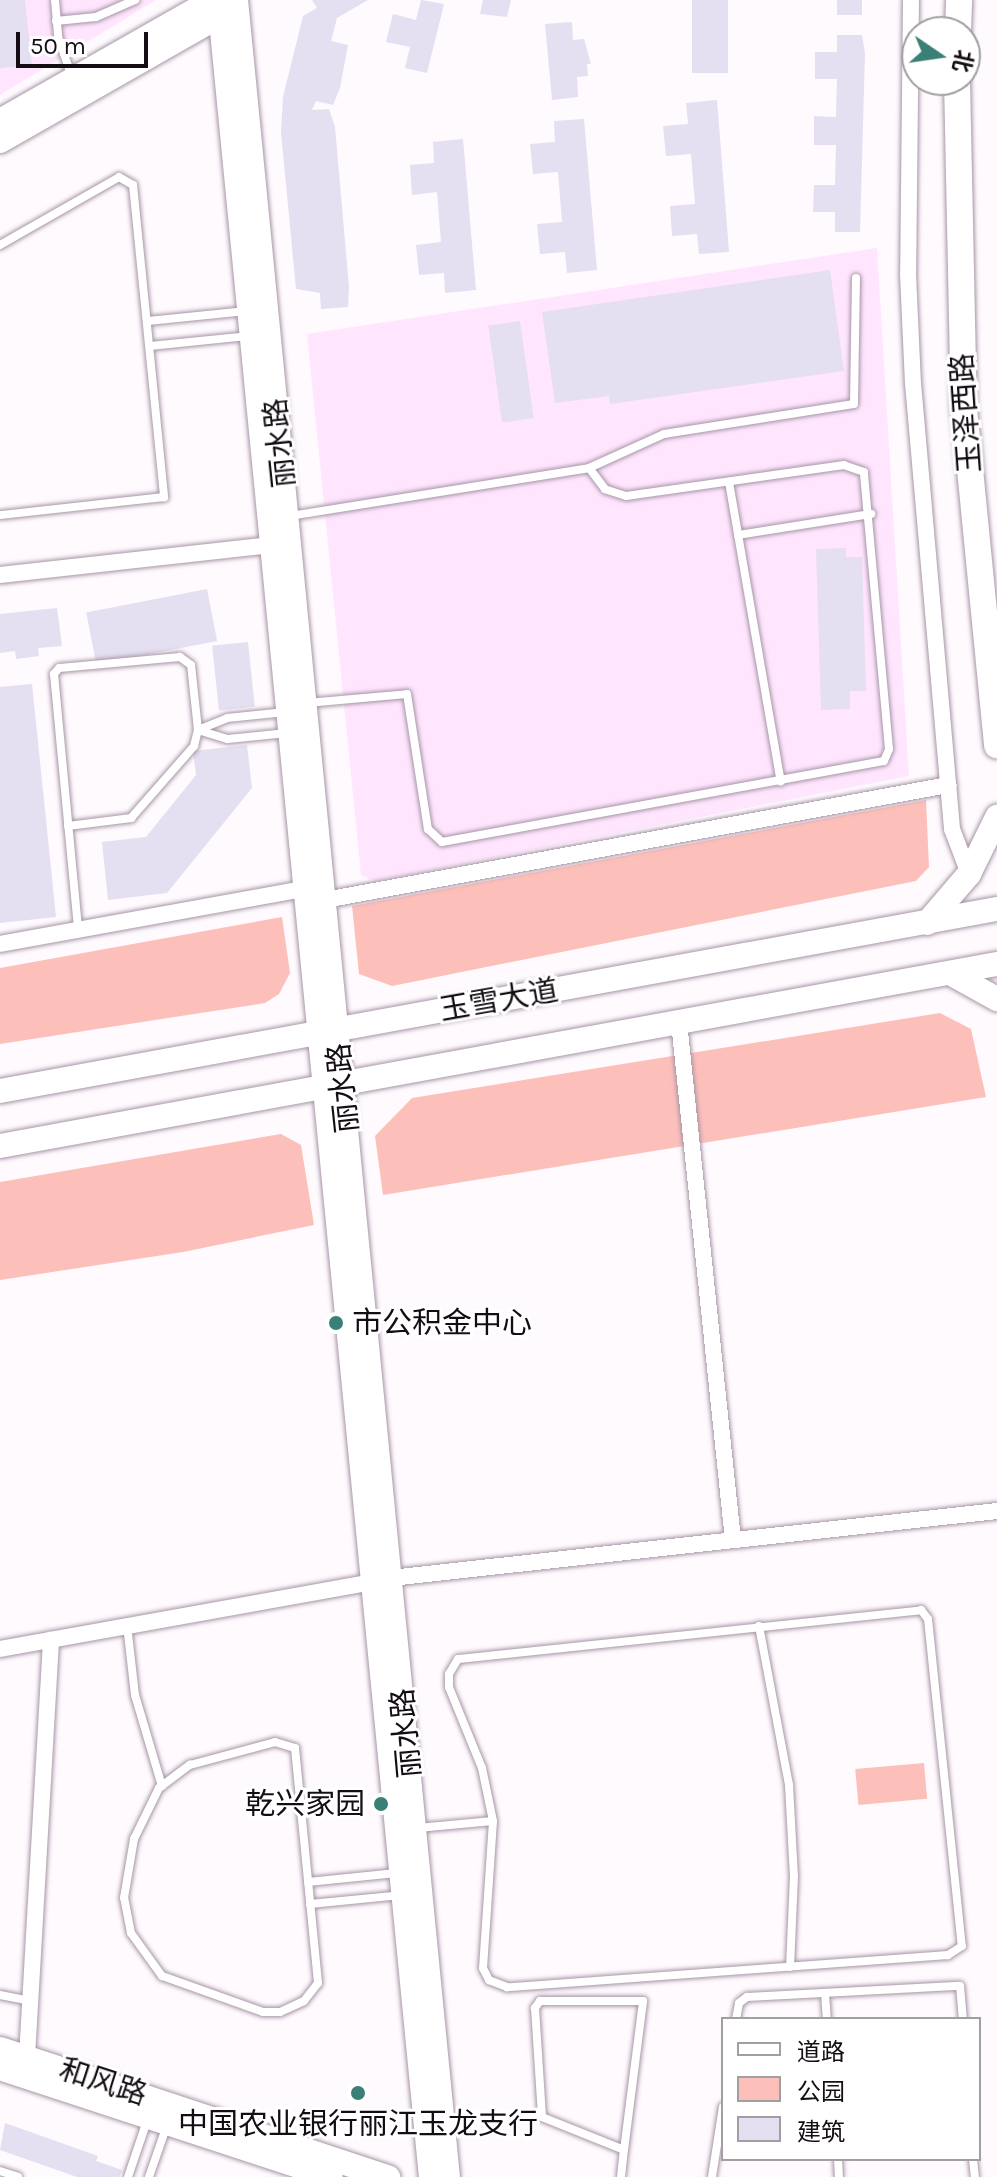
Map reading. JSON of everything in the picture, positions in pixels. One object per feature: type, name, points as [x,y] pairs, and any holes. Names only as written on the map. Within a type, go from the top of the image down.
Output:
[{"type":"main road","name":"玉泽西路","points":[[957,96],[964,408],[997,745]]},
{"type":"street","points":[[911,0],[911,336],[952,829],[969,874]]},
{"type":"street","points":[[0,121],[73,80],[229,3]]},
{"type":"street","points":[[0,141],[229,3]]},
{"type":"street","name":"丽水路","points":[[229,3],[250,310],[273,545],[316,894],[382,1580],[403,1884],[431,2177]]},
{"type":"street","name":"丽水路","points":[[229,3],[288,516],[296,716],[316,894]]},
{"type":"street","points":[[0,575],[273,545]]},
{"type":"street","points":[[0,944],[316,894],[948,785]]},
{"type":"street","points":[[927,923],[969,874],[997,817]]},
{"type":"street","name":"玉雪大道","points":[[0,1091],[997,909]]},
{"type":"street","name":"玉雪大道","points":[[0,1146],[997,964]]},
{"type":"street","points":[[950,973],[997,999]]},
{"type":"street","points":[[679,1022],[733,1540]]},
{"type":"street","points":[[0,1649],[382,1580],[997,1511]]},
{"type":"street","name":"丽水路","points":[[382,1580],[415,1828],[448,2177]]},
{"type":"street","points":[[27,2057],[51,1640]]},
{"type":"street","name":"和风路","points":[[0,2049],[388,2177]]},
{"type":"street","name":"和风路","points":[[0,2068],[331,2177]]},
{"type":"lane","points":[[55,0],[56,21],[73,80]]},
{"type":"lane","points":[[56,21],[96,17],[135,0]]},
{"type":"lane","points":[[0,245],[119,177],[136,190],[164,497],[0,515]]},
{"type":"lane","points":[[288,516],[589,468],[664,434],[854,404],[856,278]]},
{"type":"lane","points":[[148,321],[250,310]]},
{"type":"lane","points":[[150,346],[253,335]]},
{"type":"lane","points":[[198,730],[228,739],[296,716],[407,694],[428,829],[442,842],[876,765],[887,757],[868,477],[854,465],[626,496],[605,489],[589,468]]},
{"type":"lane","points":[[729,482],[781,782]]},
{"type":"lane","points":[[738,535],[871,514]]},
{"type":"lane","points":[[68,826],[135,816],[194,746],[198,730],[191,665],[180,657],[59,668],[54,674],[68,826],[78,930]]},
{"type":"lane","points":[[198,730],[227,718],[296,716]]},
{"type":"lane","points":[[921,1610],[928,1619],[962,1946],[948,1955],[507,1987],[494,1983],[483,1968],[493,1821],[482,1768],[449,1687],[449,1674],[458,1659],[759,1626],[921,1610]]},
{"type":"lane","points":[[127,1625],[135,1695],[162,1786]]},
{"type":"lane","points":[[759,1626],[789,1785],[794,1876],[790,1967]]},
{"type":"lane","points":[[258,1743],[295,1748],[318,1983],[297,2006],[263,2012],[162,1976],[131,1933],[124,1898],[134,1839],[162,1786],[190,1765],[258,1743]]},
{"type":"lane","points":[[415,1828],[493,1821]]},
{"type":"lane","points":[[308,1882],[403,1884]]},
{"type":"lane","points":[[310,1904],[403,1884]]},
{"type":"lane","points":[[736,2017],[739,2003],[747,1997],[960,1986],[963,2017]]},
{"type":"lane","points":[[825,1993],[827,2017]]},
{"type":"lane","points":[[0,1995],[30,2001]]},
{"type":"lane","points":[[621,2177],[643,2001],[540,2001],[535,2008],[542,2117],[624,2150]]},
{"type":"lane","points":[[128,2177],[158,2120]]},
{"type":"lane","points":[[149,2177],[158,2120]]},
{"type":"lane","points":[[712,2177],[721,2120]]},
{"type":"lane","points":[[0,2171],[18,2177]]},
{"type":"shaded area","points":[[0,0],[156,0],[0,95]]},
{"type":"shaded area","points":[[877,248],[909,776],[375,881],[361,875],[307,334]]},
{"type":"green space","points":[[926,800],[929,867],[916,881],[392,986],[359,974],[352,906]]},
{"type":"green space","points":[[282,917],[290,973],[279,994],[265,1003],[0,1044],[0,968]]},
{"type":"green space","points":[[940,1013],[971,1029],[986,1097],[383,1195],[375,1136],[412,1098]]},
{"type":"green space","points":[[281,1134],[301,1145],[314,1225],[183,1252],[0,1280],[0,1182]]},
{"type":"green space","points":[[924,1763],[927,1799],[858,1805],[855,1769]]},
{"type":"building","points":[[0,0],[25,0],[32,65],[0,68]]},
{"type":"building","points":[[312,0],[368,0],[337,18],[331,41],[348,45],[340,88],[333,105],[316,101],[312,110],[329,109],[335,127],[349,287],[348,307],[321,309],[320,293],[296,289],[281,132],[283,97],[303,16],[317,8]]},
{"type":"building","points":[[421,0],[444,4],[427,73],[405,68],[410,47],[386,42],[393,14],[416,20]]},
{"type":"building","points":[[483,0],[511,0],[507,17],[480,14]]},
{"type":"building","points":[[692,0],[728,0],[728,73],[692,73]]},
{"type":"building","points":[[837,0],[862,0],[862,15],[837,15]]},
{"type":"building","points":[[572,22],[573,40],[584,39],[591,64],[587,64],[588,76],[577,77],[578,97],[552,100],[545,24]]},
{"type":"building","points":[[837,35],[862,35],[865,53],[860,232],[835,232],[835,212],[813,212],[814,185],[835,185],[836,145],[814,145],[814,116],[836,117],[837,79],[815,79],[815,52],[837,52]]},
{"type":"building","points":[[717,100],[729,252],[699,254],[697,234],[672,236],[670,206],[695,204],[691,154],[666,156],[663,126],[688,124],[686,103]]},
{"type":"building","points":[[584,119],[597,270],[567,273],[565,252],[540,254],[537,224],[562,222],[558,172],[533,174],[530,144],[555,142],[554,121]]},
{"type":"building","points":[[463,139],[476,290],[445,293],[444,273],[419,275],[416,245],[441,242],[437,192],[412,195],[410,165],[434,163],[433,142]]},
{"type":"building","points":[[830,270],[844,371],[610,404],[609,396],[555,403],[542,312]]},
{"type":"building","points":[[520,321],[534,418],[502,422],[488,325]]},
{"type":"building","points":[[846,548],[846,557],[862,557],[866,691],[850,691],[850,709],[821,710],[816,549]]},
{"type":"building","points":[[207,589],[217,641],[96,664],[86,612]]},
{"type":"building","points":[[57,608],[62,646],[38,648],[39,656],[16,659],[15,651],[0,653],[0,614]]},
{"type":"building","points":[[248,642],[255,707],[219,710],[212,646]]},
{"type":"building","points":[[32,684],[56,917],[0,923],[0,687]]},
{"type":"building","points":[[247,745],[252,788],[167,893],[108,900],[102,842],[146,837],[196,775],[193,751]]},
{"type":"building","points":[[5,2123],[98,2156],[96,2161],[122,2170],[119,2177],[77,2177],[0,2150]]},
{"type":"place","name":"市公积金中心","points":[[336,1323]]},
{"type":"place","name":"乾兴家园","points":[[381,1804]]},
{"type":"place","name":"中国农业银行丽江玉龙支行","points":[[358,2093]]}]
